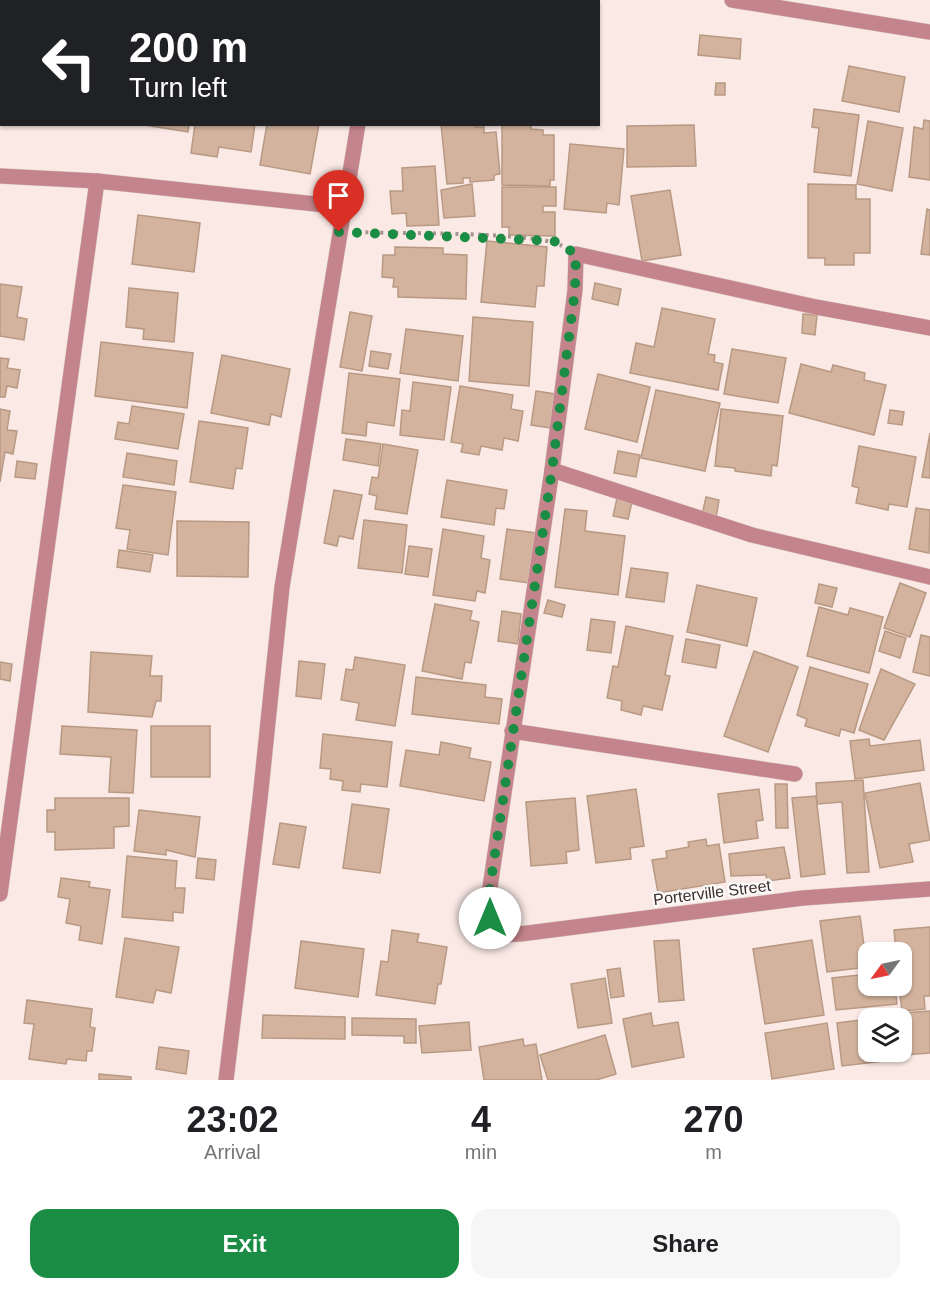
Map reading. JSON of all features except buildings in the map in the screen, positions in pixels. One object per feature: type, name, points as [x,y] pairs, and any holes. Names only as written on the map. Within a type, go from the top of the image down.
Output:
[{"type":"street","points":[[732,0],[930,32]]},
{"type":"street","points":[[226,1080],[260,799],[282,587],[358,126]]},
{"type":"street","points":[[0,176],[97,181],[344,207]]},
{"type":"street","points":[[0,894],[97,181]]},
{"type":"street","points":[[795,774],[512,731],[552,470],[575,290],[576,254],[816,307],[930,328]]},
{"type":"street","points":[[552,470],[752,535],[930,577]]},
{"type":"street","name":"Porterville Street","points":[[512,731],[489,894],[490,918],[498,935],[803,898],[930,889]]},
{"type":"path","points":[[339,232],[554,241],[576,254]]},
{"type":"route","points":[[339,232],[554,241],[576,254],[575,290],[558,425],[489,894],[490,918]]}]
